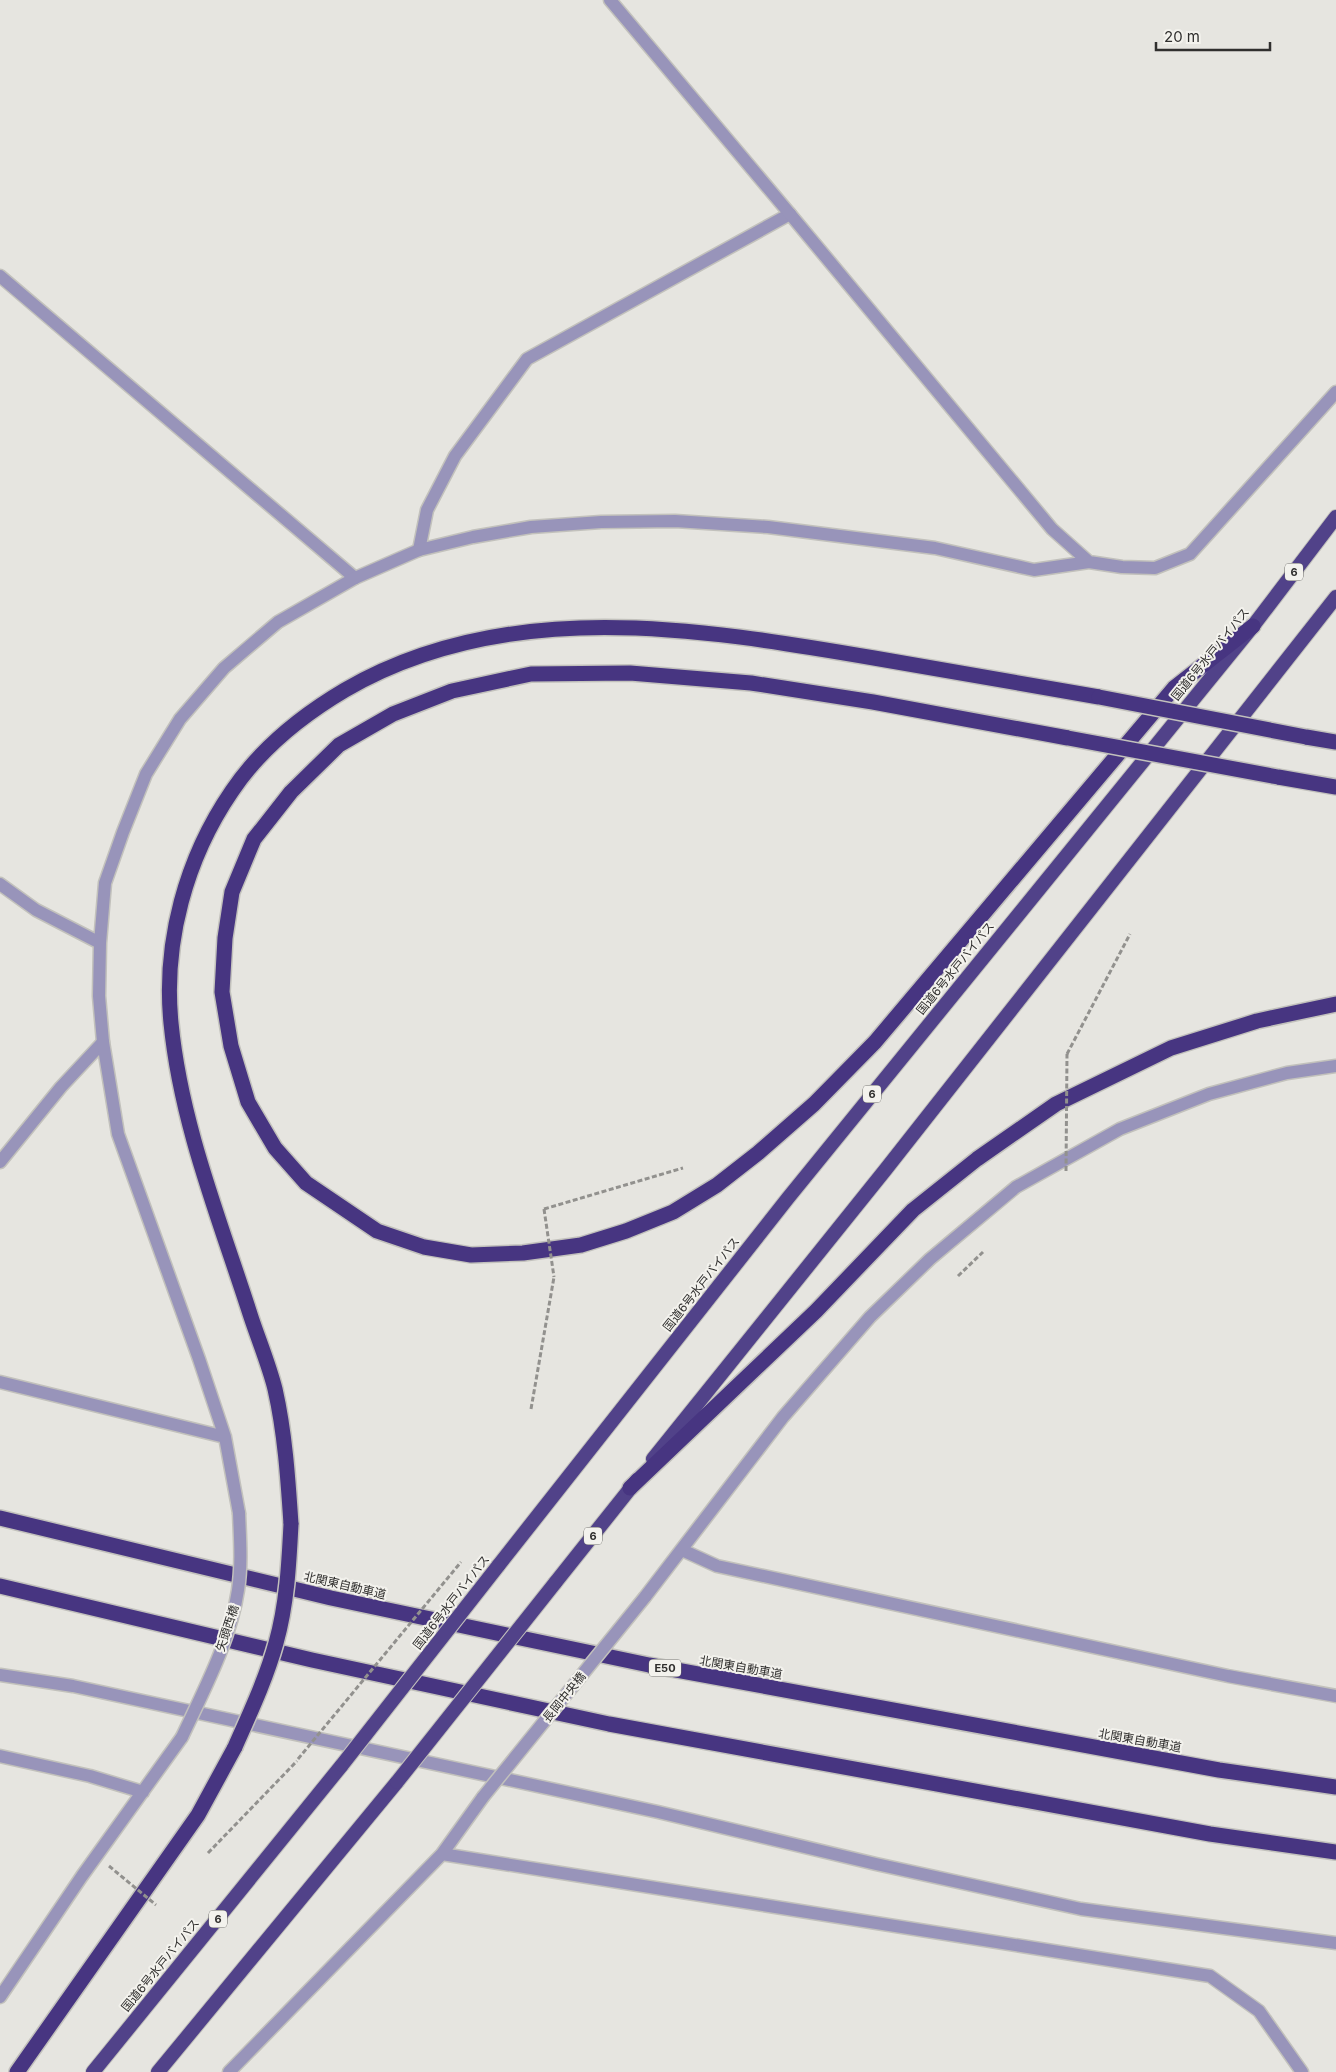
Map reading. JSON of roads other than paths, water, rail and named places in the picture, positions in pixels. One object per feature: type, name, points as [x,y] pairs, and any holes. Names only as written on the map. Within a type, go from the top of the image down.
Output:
[{"type":"highway","name":"国道6号水戸バイパス","points":[[93,2072],[342,1765],[886,1077],[1252,626],[1336,518]]},
{"type":"highway","name":"6","points":[[158,2072],[398,1782],[630,1488],[886,1169],[1336,597]]},
{"type":"highway","points":[[17,2072],[198,1815],[235,1747],[258,1697],[277,1641],[289,1572],[291,1524],[286,1457],[275,1388],[190,1129],[177,1072],[170,1019],[170,967],[177,916],[193,864],[215,816],[246,770],[284,732],[326,702],[375,673],[430,652],[484,639],[548,629],[618,626],[764,639],[1099,697],[1336,742]]},
{"type":"highway","points":[[1252,626],[1174,688],[875,1042],[814,1104],[758,1153],[717,1185],[673,1212],[581,1245],[523,1253],[471,1255],[424,1247],[377,1230],[306,1183],[275,1148],[248,1102],[230,1046],[222,992],[225,938],[232,892],[254,839],[291,792],[339,745],[393,714],[452,691],[531,674],[630,673],[751,683],[873,702],[1068,738],[1278,777],[1336,788]]},
{"type":"highway","points":[[630,1488],[816,1311],[913,1210],[977,1159],[1056,1104],[1171,1048],[1257,1021],[1336,1004]]},
{"type":"highway","name":"北関東自動車道","points":[[0,1518],[331,1598],[649,1665],[1219,1770],[1336,1787]]},
{"type":"highway","points":[[0,1586],[312,1660],[609,1724],[1210,1834],[1336,1852]]},
{"type":"street","points":[[610,0],[1052,529],[1089,562]]},
{"type":"street","points":[[419,550],[428,510],[456,456],[527,359],[790,214]]},
{"type":"street","points":[[0,276],[355,578]]},
{"type":"street","name":"矢頭西橋","points":[[0,1997],[82,1876],[182,1737],[212,1672],[238,1591],[241,1554],[239,1513],[225,1438],[200,1359],[118,1134],[103,1042],[99,996],[100,942],[105,883],[146,774],[180,719],[224,668],[278,622],[355,578],[419,550],[473,537],[531,528],[601,522],[675,520],[768,527],[935,548],[1034,570],[1089,562],[1122,567],[1155,568],[1190,554],[1336,392]]},
{"type":"street","points":[[0,884],[36,910],[100,942]]},
{"type":"street","points":[[0,1162],[61,1086],[103,1042]]},
{"type":"street","name":"長岡中央橋","points":[[229,2072],[442,1854],[483,1797],[645,1597],[783,1417],[870,1317],[930,1260],[1016,1186],[1120,1129],[1209,1094],[1287,1073],[1336,1066]]},
{"type":"street","points":[[0,1382],[225,1438]]},
{"type":"street","points":[[682,1550],[717,1566],[1228,1676],[1336,1696]]},
{"type":"street","points":[[0,1675],[73,1686],[580,1795],[1081,1909],[1336,1942]]},
{"type":"street","points":[[0,1756],[90,1776],[144,1792]]},
{"type":"street","points":[[442,1854],[1210,1976],[1259,2011],[1302,2072]]}]
